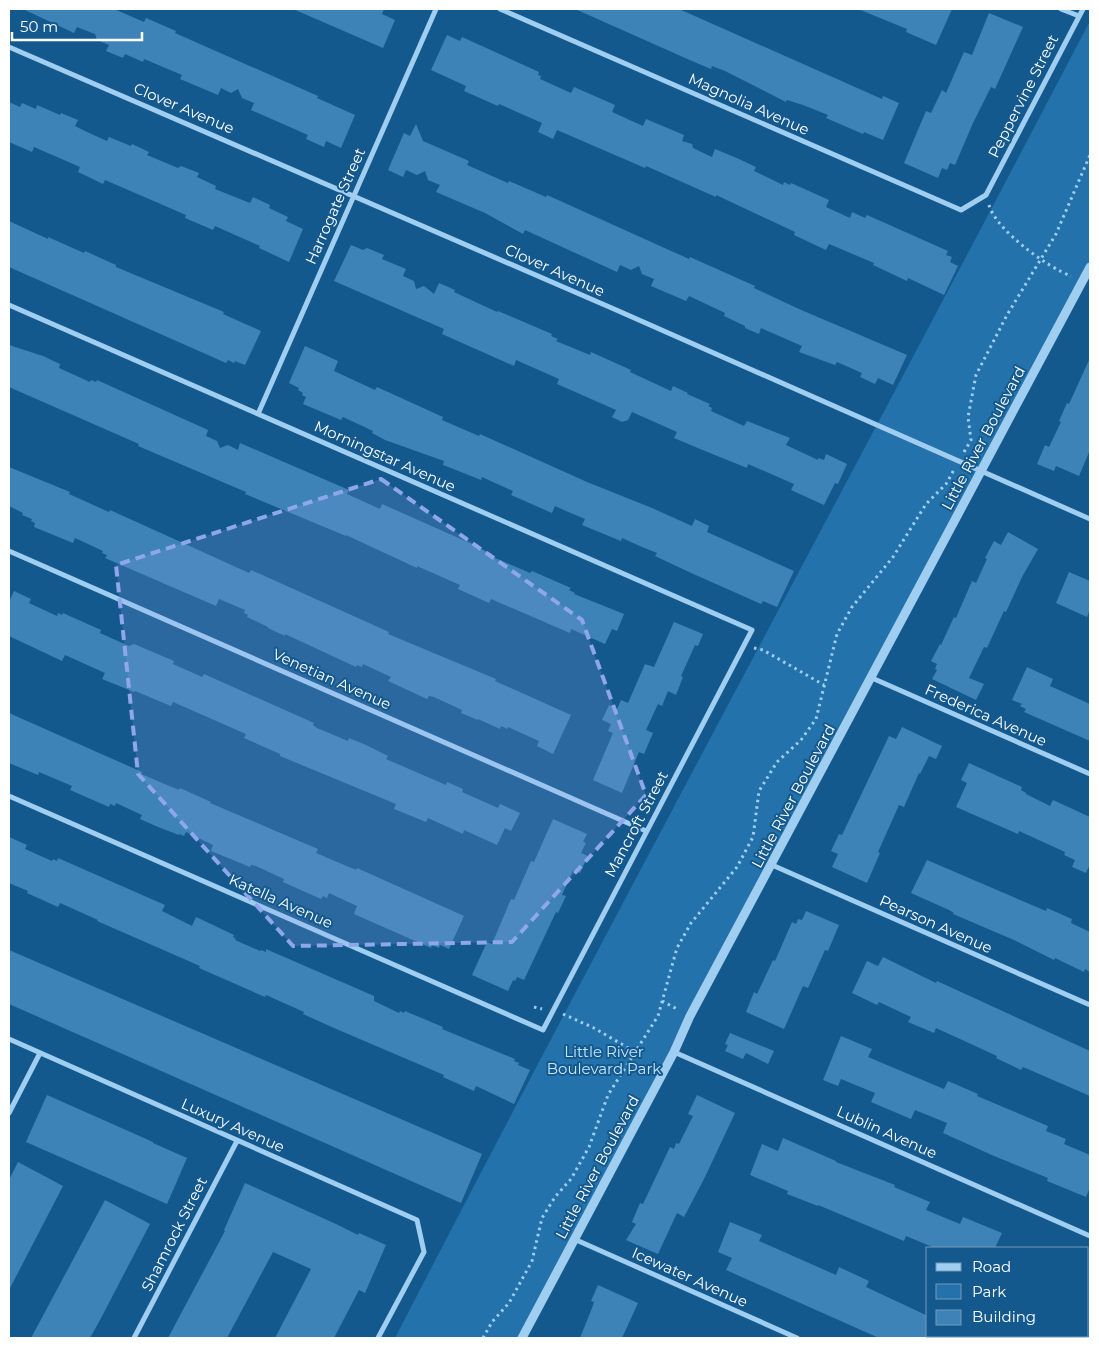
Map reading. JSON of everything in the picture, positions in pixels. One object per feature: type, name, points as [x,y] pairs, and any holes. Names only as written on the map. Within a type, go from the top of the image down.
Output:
[{"type":"street","name":"Harrogate Street","points":[[258,414],[436,9]]},
{"type":"street","name":"Magnolia Avenue","points":[[500,9],[961,210],[986,195]]},
{"type":"street","points":[[1061,9],[1079,16]]},
{"type":"street","name":"Peppervine Street","points":[[986,195],[1083,9]]},
{"type":"street","name":"Clover Avenue","points":[[9,47],[354,195],[1090,519]]},
{"type":"street","name":"Little River Boulevard","points":[[522,1338],[674,1052],[690,1016],[872,678],[980,471],[1090,269]]},
{"type":"street","name":"Morningstar Avenue","points":[[9,305],[752,630]]},
{"type":"street","name":"Venetian Avenue","points":[[9,551],[646,831]]},
{"type":"street","name":"Mancroft Street","points":[[543,1030],[752,630]]},
{"type":"street","name":"Frederica Avenue","points":[[872,678],[1090,774]]},
{"type":"street","name":"Katella Avenue","points":[[9,796],[543,1030]]},
{"type":"street","name":"Pearson Avenue","points":[[772,865],[1090,1005]]},
{"type":"street","name":"Luxury Avenue","points":[[9,1039],[417,1220],[424,1252],[378,1338]]},
{"type":"street","name":"Lublin Avenue","points":[[674,1052],[1090,1236]]},
{"type":"street","points":[[9,1113],[40,1053]]},
{"type":"street","name":"Shamrock Street","points":[[134,1338],[237,1141]]},
{"type":"street","name":"Icewater Avenue","points":[[574,1239],[797,1338]]},
{"type":"path","points":[[971,440],[968,418],[976,375],[1007,315],[1056,234],[1090,155]]},
{"type":"path","points":[[991,214],[1014,239],[1041,260],[1070,276]]},
{"type":"path","points":[[483,1338],[492,1322],[509,1303],[532,1261],[542,1218],[555,1197],[571,1179],[589,1147],[608,1094],[658,1016],[677,948],[690,923],[737,867],[754,837],[759,791],[777,762],[801,740],[816,718],[837,634],[852,607],[893,557],[926,504],[946,484]]},
{"type":"path","points":[[762,650],[824,685]]},
{"type":"path","points":[[662,1001],[690,1016]]},
{"type":"path","points":[[566,1015],[594,1028],[635,1052]]},
{"type":"highlighted area","points":[[381,479],[582,620],[646,795],[512,942],[293,946],[138,774],[116,565]]},
{"type":"green space","name":"Little River Boulevard Park","points":[[1090,21],[1090,267],[522,1338],[395,1338],[567,1008]]},
{"type":"building","points":[[23,9],[114,9],[144,22],[146,18],[176,31],[175,33],[318,96],[317,98],[355,115],[341,148],[326,141],[324,147],[306,139],[308,135],[251,110],[254,103],[242,98],[238,89],[231,93],[221,88],[218,95],[180,79],[182,75],[144,59],[143,62],[125,54],[123,58],[106,51],[109,45],[97,40],[95,34],[77,27],[74,33]]},
{"type":"building","points":[[293,9],[384,9],[382,14],[395,20],[383,48]]},
{"type":"building","points":[[575,9],[679,9],[882,99],[883,96],[899,103],[883,140],[864,132],[863,134],[826,118],[828,115],[803,105],[787,100],[786,102],[725,71],[712,66],[711,69]]},
{"type":"building","points":[[858,9],[952,9],[936,45],[906,32],[907,29]]},
{"type":"building","points":[[989,13],[1023,27],[995,89],[991,87],[973,123],[955,165],[950,163],[947,170],[942,168],[938,178],[904,163],[926,111],[931,113],[942,90],[946,93],[964,52],[972,55]]},
{"type":"building","points":[[447,35],[460,41],[462,37],[539,72],[540,79],[571,93],[574,87],[615,105],[612,112],[643,126],[646,119],[684,135],[682,141],[692,144],[693,148],[712,157],[715,149],[739,159],[756,167],[754,171],[783,185],[784,182],[790,185],[791,183],[829,200],[826,207],[850,218],[852,212],[865,218],[867,215],[948,251],[946,255],[952,257],[950,262],[958,266],[944,295],[908,278],[907,281],[873,265],[874,263],[829,244],[826,250],[794,235],[795,232],[716,195],[716,197],[557,130],[553,139],[538,132],[542,123],[464,91],[466,86],[431,70]]},
{"type":"building","points":[[9,102],[20,107],[22,103],[36,109],[37,105],[60,115],[61,113],[78,120],[75,126],[107,141],[109,137],[131,146],[132,144],[149,152],[147,155],[178,168],[181,166],[199,173],[197,177],[216,186],[215,189],[250,203],[253,197],[270,205],[269,208],[288,217],[286,221],[303,229],[289,262],[259,248],[260,246],[215,226],[213,230],[185,218],[186,215],[105,180],[103,184],[78,172],[80,167],[34,147],[32,152],[9,142]]},
{"type":"building","points":[[416,124],[423,141],[469,161],[467,165],[508,183],[509,181],[546,197],[547,195],[689,259],[690,257],[755,286],[754,288],[799,309],[907,355],[893,385],[878,378],[875,384],[860,377],[862,373],[837,362],[835,365],[799,352],[802,346],[761,328],[759,334],[745,328],[745,326],[724,316],[725,313],[689,296],[686,301],[651,286],[654,279],[642,274],[639,266],[631,270],[620,265],[617,272],[525,230],[523,234],[485,213],[436,192],[440,185],[428,180],[425,171],[417,175],[406,170],[403,177],[388,170],[404,133],[410,136]]},
{"type":"building","points":[[9,221],[48,239],[48,237],[84,253],[85,251],[116,265],[116,267],[224,312],[223,314],[261,331],[245,365],[228,360],[226,363],[9,267]]},
{"type":"building","points":[[351,245],[363,250],[367,248],[384,255],[382,259],[406,269],[403,276],[414,281],[416,289],[424,286],[434,294],[439,283],[497,312],[552,334],[551,336],[558,339],[556,341],[590,355],[591,352],[671,391],[673,386],[688,393],[710,404],[708,406],[712,408],[711,411],[744,426],[747,421],[790,438],[786,445],[818,460],[818,458],[824,460],[826,454],[847,464],[838,484],[835,483],[824,505],[791,490],[794,484],[748,464],[747,468],[674,438],[677,432],[632,412],[628,420],[622,422],[612,417],[616,410],[557,384],[559,379],[516,360],[514,366],[442,334],[444,329],[334,281]]},
{"type":"building","points":[[9,345],[43,356],[60,364],[59,368],[90,382],[91,380],[96,382],[97,380],[208,430],[206,436],[217,441],[220,448],[228,445],[238,450],[240,443],[349,490],[347,494],[380,509],[382,504],[472,544],[493,555],[493,557],[571,588],[569,590],[574,594],[624,614],[617,631],[612,629],[605,644],[571,629],[570,633],[491,599],[489,603],[458,589],[460,585],[417,566],[417,568],[346,535],[245,494],[246,492],[138,446],[139,444],[9,387]]},
{"type":"building","points":[[305,346],[338,361],[334,371],[375,390],[377,387],[443,417],[442,420],[479,436],[480,434],[692,526],[695,519],[709,526],[707,532],[794,571],[777,607],[763,601],[761,604],[689,572],[655,556],[657,553],[622,538],[621,541],[582,525],[585,519],[555,506],[552,513],[511,495],[513,491],[482,477],[481,480],[443,465],[444,461],[385,440],[372,433],[373,431],[343,417],[341,420],[303,404],[306,397],[298,390],[299,388],[289,383]]},
{"type":"building","points":[[1090,358],[1090,450],[1079,476],[1056,466],[1054,471],[1037,464],[1045,445],[1049,447],[1061,422],[1059,421],[1067,403],[1069,404]]},
{"type":"building","points":[[9,467],[70,492],[69,494],[109,512],[110,510],[249,573],[251,570],[389,632],[388,634],[496,679],[495,681],[571,715],[553,754],[537,746],[539,741],[508,727],[507,729],[501,726],[500,729],[461,713],[462,710],[434,697],[429,696],[427,699],[388,681],[391,677],[363,664],[362,667],[357,665],[356,667],[285,634],[285,636],[247,617],[248,615],[244,613],[245,610],[219,599],[216,606],[105,558],[107,555],[102,553],[103,551],[75,538],[73,543],[34,527],[35,523],[31,521],[32,519],[9,506]]},
{"type":"building","points":[[1008,532],[1038,549],[1022,577],[1006,612],[1004,611],[987,648],[984,647],[969,678],[984,684],[976,700],[932,679],[937,670],[935,669],[937,664],[931,661],[954,617],[956,618],[972,581],[976,583],[987,559],[985,558],[994,541],[1001,545]]},
{"type":"building","points":[[1069,572],[1090,581],[1090,609],[1087,617],[1056,603]]},
{"type":"building","points":[[14,591],[31,599],[29,603],[57,616],[58,613],[62,615],[63,613],[101,630],[100,633],[129,646],[134,644],[174,661],[173,664],[202,677],[204,674],[314,723],[313,725],[317,728],[348,741],[349,738],[366,745],[388,756],[386,759],[446,785],[447,782],[463,789],[462,792],[498,808],[500,804],[520,813],[511,831],[505,828],[497,845],[464,830],[463,834],[428,818],[426,822],[394,809],[396,804],[280,756],[280,754],[244,738],[246,734],[173,702],[171,706],[102,679],[105,673],[65,655],[62,661],[9,636],[9,602]]},
{"type":"building","points":[[674,622],[703,634],[698,646],[695,645],[681,676],[683,677],[676,695],[668,691],[662,706],[658,704],[646,730],[653,733],[644,754],[639,752],[622,793],[593,780],[613,733],[608,731],[611,724],[602,720],[609,705],[617,709],[621,700],[628,703],[645,664],[654,667]]},
{"type":"building","points":[[1027,667],[1053,679],[1050,686],[1090,704],[1090,741],[1024,712],[1026,709],[1020,706],[1022,704],[1012,700]]},
{"type":"building","points":[[9,713],[142,772],[141,774],[179,790],[180,788],[210,803],[318,849],[316,853],[356,870],[357,868],[464,916],[449,949],[440,945],[439,948],[432,945],[431,948],[354,914],[357,906],[329,893],[327,898],[323,896],[321,899],[283,882],[284,879],[256,866],[251,865],[250,867],[211,851],[213,845],[186,832],[184,836],[158,827],[140,819],[142,815],[116,803],[115,806],[110,804],[109,807],[70,790],[72,786],[39,772],[38,775],[9,763]]},
{"type":"building","points":[[902,727],[942,746],[936,759],[929,756],[904,807],[899,805],[878,852],[880,853],[867,883],[832,867],[838,854],[831,851],[839,834],[842,835],[889,736],[896,739]]},
{"type":"building","points":[[969,763],[1022,787],[1021,790],[1026,794],[1050,806],[1053,800],[1090,817],[1090,864],[1086,873],[1072,867],[1075,860],[1064,855],[1065,852],[1019,831],[1018,834],[956,807],[967,783],[961,780]]},
{"type":"building","points":[[553,819],[587,834],[583,842],[586,843],[581,853],[588,856],[580,873],[573,870],[562,895],[566,896],[558,913],[556,912],[524,980],[517,977],[515,981],[513,980],[508,991],[472,975],[487,942],[492,944],[511,899],[514,900],[531,861],[534,862]]},
{"type":"building","points":[[9,837],[27,845],[25,849],[52,861],[53,859],[57,861],[58,858],[165,905],[162,911],[192,926],[196,917],[234,935],[235,940],[260,951],[266,952],[266,949],[374,996],[374,1001],[399,1013],[400,1011],[404,1013],[405,1011],[443,1027],[442,1029],[515,1059],[514,1061],[519,1063],[518,1065],[530,1070],[514,1104],[476,1086],[474,1091],[443,1077],[444,1075],[334,1028],[266,995],[265,997],[199,968],[200,966],[60,903],[58,907],[27,893],[28,891],[9,883]]},
{"type":"building","points":[[927,860],[1046,911],[1047,908],[1072,919],[1071,923],[1090,932],[1090,972],[1085,969],[1084,972],[1055,958],[1054,960],[911,893]]},
{"type":"building","points":[[806,911],[839,925],[828,951],[825,950],[808,988],[803,986],[784,1029],[746,1012],[754,992],[757,994],[773,960],[775,961],[792,922],[796,924],[798,919],[802,920]]},
{"type":"building","points":[[9,950],[482,1154],[461,1203],[9,1004]]},
{"type":"building","points":[[883,957],[936,983],[937,981],[1090,1051],[1090,1096],[1023,1067],[1021,1070],[996,1058],[997,1056],[936,1028],[934,1033],[908,1022],[911,1017],[879,1002],[877,1005],[852,993],[867,961],[878,966]]},
{"type":"building","points":[[730,1033],[774,1051],[768,1064],[746,1053],[743,1059],[725,1051],[728,1045],[725,1044]]},
{"type":"building","points":[[841,1036],[872,1049],[868,1057],[944,1089],[948,1081],[978,1094],[977,1096],[1048,1126],[1046,1131],[1066,1139],[1064,1144],[1090,1155],[1090,1187],[1086,1197],[1047,1181],[1048,1178],[943,1133],[947,1123],[915,1110],[911,1119],[871,1102],[875,1093],[841,1079],[838,1086],[823,1080]]},
{"type":"building","points":[[47,1095],[187,1158],[167,1204],[26,1142]]},
{"type":"building","points":[[697,1095],[735,1113],[684,1217],[677,1213],[658,1254],[626,1240],[636,1224],[632,1222],[640,1203],[643,1204],[670,1147],[674,1149],[676,1143],[679,1144],[693,1116],[688,1114]]},
{"type":"building","points":[[783,1138],[836,1162],[895,1185],[894,1187],[930,1202],[926,1210],[960,1224],[963,1217],[1002,1233],[995,1247],[933,1247],[906,1236],[904,1241],[787,1194],[788,1191],[750,1175],[762,1144],[778,1151]]},
{"type":"building","points":[[18,1162],[63,1186],[9,1290],[9,1180]]},
{"type":"building","points":[[245,1183],[358,1235],[359,1233],[386,1245],[365,1293],[359,1290],[334,1338],[275,1338],[311,1269],[273,1252],[227,1338],[168,1338],[225,1231]]},
{"type":"building","points":[[105,1200],[150,1224],[100,1320],[90,1338],[31,1338]]},
{"type":"building","points":[[730,1222],[762,1235],[759,1241],[836,1275],[839,1267],[869,1281],[866,1287],[926,1315],[926,1337],[928,1338],[879,1338],[726,1270],[732,1258],[718,1252]]},
{"type":"building","points":[[598,1285],[638,1303],[622,1338],[580,1338],[592,1308],[594,1302],[591,1301]]}]
